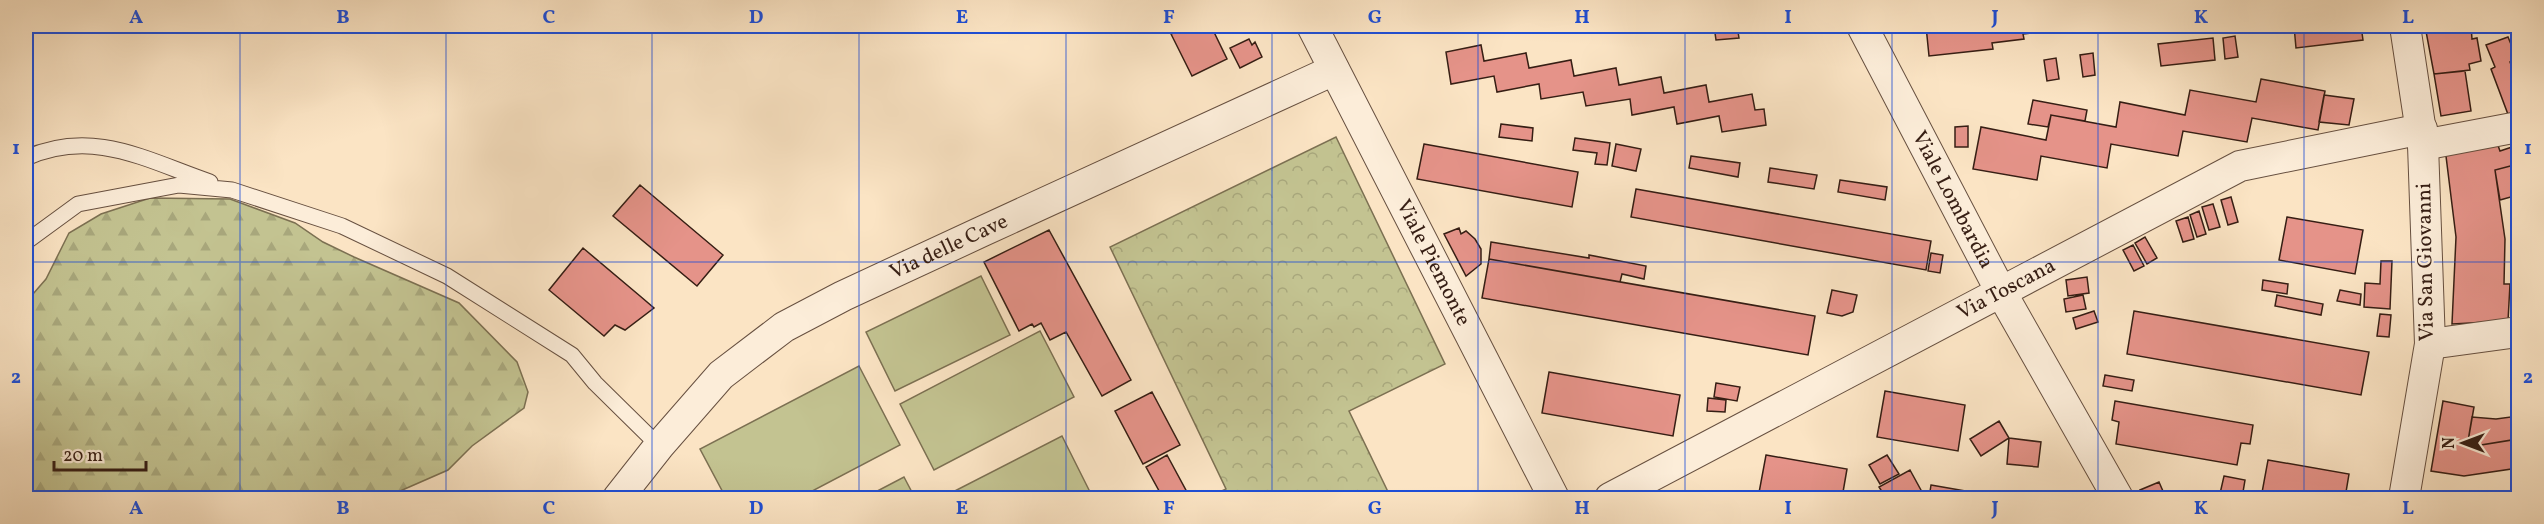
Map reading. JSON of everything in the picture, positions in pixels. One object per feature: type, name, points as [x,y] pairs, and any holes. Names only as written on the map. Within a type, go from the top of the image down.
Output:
[{"type":"street","name":"Viale Piemonte","points":[[1312,26],[1554,498]]},
{"type":"street","name":"Viale Lombardia","points":[[1862,26],[2001,292],[2118,498]]},
{"type":"street","name":"Via San Giovanni","points":[[2404,498],[2430,344],[2422,137],[2406,26]]},
{"type":"street","name":"Via delle Cave","points":[[618,498],[659,446],[721,375],[784,327],[875,281],[1334,70]]},
{"type":"street","name":"Via Toscana","points":[[1610,498],[2240,166],[2422,137],[2518,127]]},
{"type":"street","points":[[2430,344],[2518,332]]},
{"type":"lane","points":[[26,158],[44,150],[78,144],[112,148],[342,226],[447,276],[572,355],[595,383],[659,446]]},
{"type":"lane","points":[[26,242],[78,204],[179,185],[232,190]]},
{"type":"green space","points":[[1336,137],[1445,364],[1349,411],[1391,498],[1213,498],[1211,496],[1226,489],[1110,247]]},
{"type":"green space","points":[[150,198],[230,199],[295,223],[323,242],[459,303],[517,362],[528,392],[524,408],[472,446],[448,470],[391,495],[376,498],[26,498],[26,302],[46,279],[69,233],[101,214]]},
{"type":"green space","points":[[981,276],[1010,335],[895,391],[866,332]]},
{"type":"green space","points":[[1040,331],[1074,397],[934,470],[900,404]]},
{"type":"green space","points":[[859,366],[900,445],[799,498],[726,498],[700,449]]},
{"type":"green space","points":[[1062,436],[1093,498],[943,498],[943,497]]},
{"type":"green space","points":[[904,477],[915,498],[864,498]]},
{"type":"building","points":[[1190,26],[1211,26],[1227,59],[1192,76],[1171,34]]},
{"type":"building","points":[[1714,26],[1737,26],[1739,38],[1716,40]]},
{"type":"building","points":[[1762,26],[1807,26],[1807,27],[1763,32]]},
{"type":"building","points":[[1926,26],[2097,26],[2023,34],[2024,39],[1992,43],[1993,49],[1929,56]]},
{"type":"building","points":[[2294,26],[2361,26],[2363,40],[2296,48]]},
{"type":"building","points":[[2425,26],[2471,26],[2472,39],[2477,38],[2481,61],[2469,64],[2470,70],[2434,74]]},
{"type":"building","points":[[2235,36],[2238,57],[2225,59],[2223,38]]},
{"type":"building","points":[[2508,37],[2517,59],[2510,62],[2518,84],[2518,114],[2509,117],[2491,69],[2495,67],[2486,45]]},
{"type":"building","points":[[2213,38],[2215,60],[2161,66],[2158,44]]},
{"type":"building","points":[[1249,39],[1252,45],[1255,42],[1262,57],[1240,68],[1230,48]]},
{"type":"building","points":[[1481,45],[1484,61],[1526,53],[1529,68],[1571,60],[1574,76],[1616,68],[1619,85],[1661,77],[1664,93],[1706,85],[1709,102],[1752,94],[1755,110],[1764,109],[1766,125],[1722,132],[1719,116],[1677,124],[1674,107],[1632,115],[1630,99],[1586,106],[1583,92],[1541,99],[1539,84],[1497,92],[1494,76],[1451,84],[1446,52]]},
{"type":"building","points":[[2093,53],[2095,75],[2083,77],[2080,55]]},
{"type":"building","points":[[2056,58],[2059,79],[2047,81],[2044,60]]},
{"type":"building","points":[[2465,71],[2471,111],[2441,116],[2434,74]]},
{"type":"building","points":[[2261,79],[2325,91],[2318,130],[2252,118],[2247,142],[2183,131],[2178,156],[2111,144],[2107,168],[2041,156],[2037,180],[1973,169],[1981,127],[2046,140],[2051,115],[2116,127],[2120,102],[2185,115],[2190,90],[2256,102]]},
{"type":"building","points":[[2324,95],[2354,99],[2349,125],[2319,122]]},
{"type":"building","points":[[2033,100],[2087,110],[2085,121],[2051,115],[2048,127],[2028,124]]},
{"type":"building","points":[[1501,124],[1533,128],[1532,141],[1499,137]]},
{"type":"building","points":[[1968,126],[1968,147],[1955,147],[1955,127]]},
{"type":"building","points":[[2518,130],[2518,145],[2514,131]]},
{"type":"building","points":[[2495,137],[2500,151],[2518,145],[2518,164],[2495,170],[2505,239],[2504,284],[2510,284],[2508,321],[2452,324],[2456,237],[2445,148]]},
{"type":"building","points":[[1575,138],[1610,143],[1607,165],[1595,164],[1597,153],[1573,150]]},
{"type":"building","points":[[1424,144],[1578,172],[1572,207],[1417,179]]},
{"type":"building","points":[[1616,144],[1641,149],[1636,171],[1612,166]]},
{"type":"building","points":[[1691,156],[1740,163],[1738,177],[1689,168]]},
{"type":"building","points":[[2518,164],[2518,195],[2500,200],[2495,170]]},
{"type":"building","points":[[1770,168],[1817,175],[1814,189],[1768,182]]},
{"type":"building","points":[[1840,180],[1887,187],[1885,200],[1838,192]]},
{"type":"building","points":[[640,185],[723,255],[697,286],[613,216]]},
{"type":"building","points":[[1636,189],[1931,241],[1926,270],[1631,217]]},
{"type":"building","points":[[2231,197],[2238,222],[2228,225],[2221,200]]},
{"type":"building","points":[[2213,204],[2220,227],[2209,230],[2202,207]]},
{"type":"building","points":[[2199,211],[2206,234],[2197,237],[2190,215]]},
{"type":"building","points":[[2188,217],[2194,239],[2183,242],[2176,221]]},
{"type":"building","points":[[2287,217],[2363,230],[2355,274],[2279,260]]},
{"type":"building","points":[[1459,228],[1461,234],[1466,231],[1475,239],[1481,249],[1481,264],[1466,276],[1444,234]]},
{"type":"building","points":[[1049,230],[1131,380],[1102,396],[1066,332],[1050,340],[1041,323],[1034,327],[1032,324],[1019,331],[984,262]]},
{"type":"building","points":[[2145,237],[2157,258],[2147,264],[2135,243]]},
{"type":"building","points":[[1491,242],[1589,258],[1589,255],[1646,266],[1644,279],[1622,274],[1620,282],[1489,259]]},
{"type":"building","points":[[2133,245],[2144,266],[2134,271],[2123,250]]},
{"type":"building","points":[[583,248],[654,308],[625,330],[615,325],[604,336],[549,290]]},
{"type":"building","points":[[1931,253],[1943,255],[1940,273],[1928,271]]},
{"type":"building","points":[[1489,259],[1815,316],[1808,355],[1482,298]]},
{"type":"building","points":[[2381,261],[2392,261],[2390,309],[2364,307],[2365,283],[2380,284]]},
{"type":"building","points":[[2087,277],[2089,293],[2068,296],[2066,280]]},
{"type":"building","points":[[2263,280],[2288,284],[2287,294],[2262,290]]},
{"type":"building","points":[[1832,290],[1857,295],[1853,312],[1842,316],[1827,313]]},
{"type":"building","points":[[2340,290],[2361,294],[2360,305],[2337,301]]},
{"type":"building","points":[[2083,295],[2086,309],[2066,312],[2064,299]]},
{"type":"building","points":[[2277,295],[2323,304],[2321,315],[2275,306]]},
{"type":"building","points":[[2094,311],[2098,322],[2076,329],[2073,318]]},
{"type":"building","points":[[2134,311],[2369,352],[2361,395],[2127,354]]},
{"type":"building","points":[[2380,314],[2391,315],[2389,337],[2377,336]]},
{"type":"building","points":[[1549,372],[1680,395],[1673,436],[1542,413]]},
{"type":"building","points":[[2105,375],[2134,380],[2132,391],[2103,386]]},
{"type":"building","points":[[1716,383],[1740,387],[1737,401],[1714,397]]},
{"type":"building","points":[[1885,391],[1965,405],[1958,451],[1877,437]]},
{"type":"building","points":[[1152,392],[1180,445],[1143,464],[1115,411]]},
{"type":"building","points":[[1708,398],[1726,400],[1725,412],[1707,411]]},
{"type":"building","points":[[2115,401],[2253,425],[2250,444],[2241,443],[2237,465],[2116,444],[2119,422],[2112,420]]},
{"type":"building","points":[[2443,401],[2474,407],[2467,447],[2474,449],[2475,446],[2518,439],[2518,468],[2464,476],[2431,471]]},
{"type":"building","points":[[2518,416],[2518,439],[2475,446],[2474,449],[2467,447],[2472,417],[2496,419]]},
{"type":"building","points":[[1999,421],[2009,438],[1981,456],[1970,439]]},
{"type":"building","points":[[2009,438],[2041,442],[2038,467],[2007,464]]},
{"type":"building","points":[[1167,455],[1188,494],[1180,498],[1163,498],[1146,467]]},
{"type":"building","points":[[1766,455],[1847,469],[1842,498],[1758,498]]},
{"type":"building","points":[[1887,455],[1899,474],[1880,484],[1869,465]]},
{"type":"building","points":[[2268,460],[2349,474],[2345,498],[2261,498]]},
{"type":"building","points":[[1910,470],[1922,492],[1910,498],[1886,498],[1879,487]]},
{"type":"building","points":[[2224,476],[2245,480],[2242,498],[2219,498]]},
{"type":"building","points":[[2159,482],[2166,498],[2144,498],[2140,490]]},
{"type":"building","points":[[1931,485],[2000,497],[2006,498],[1929,498]]}]
